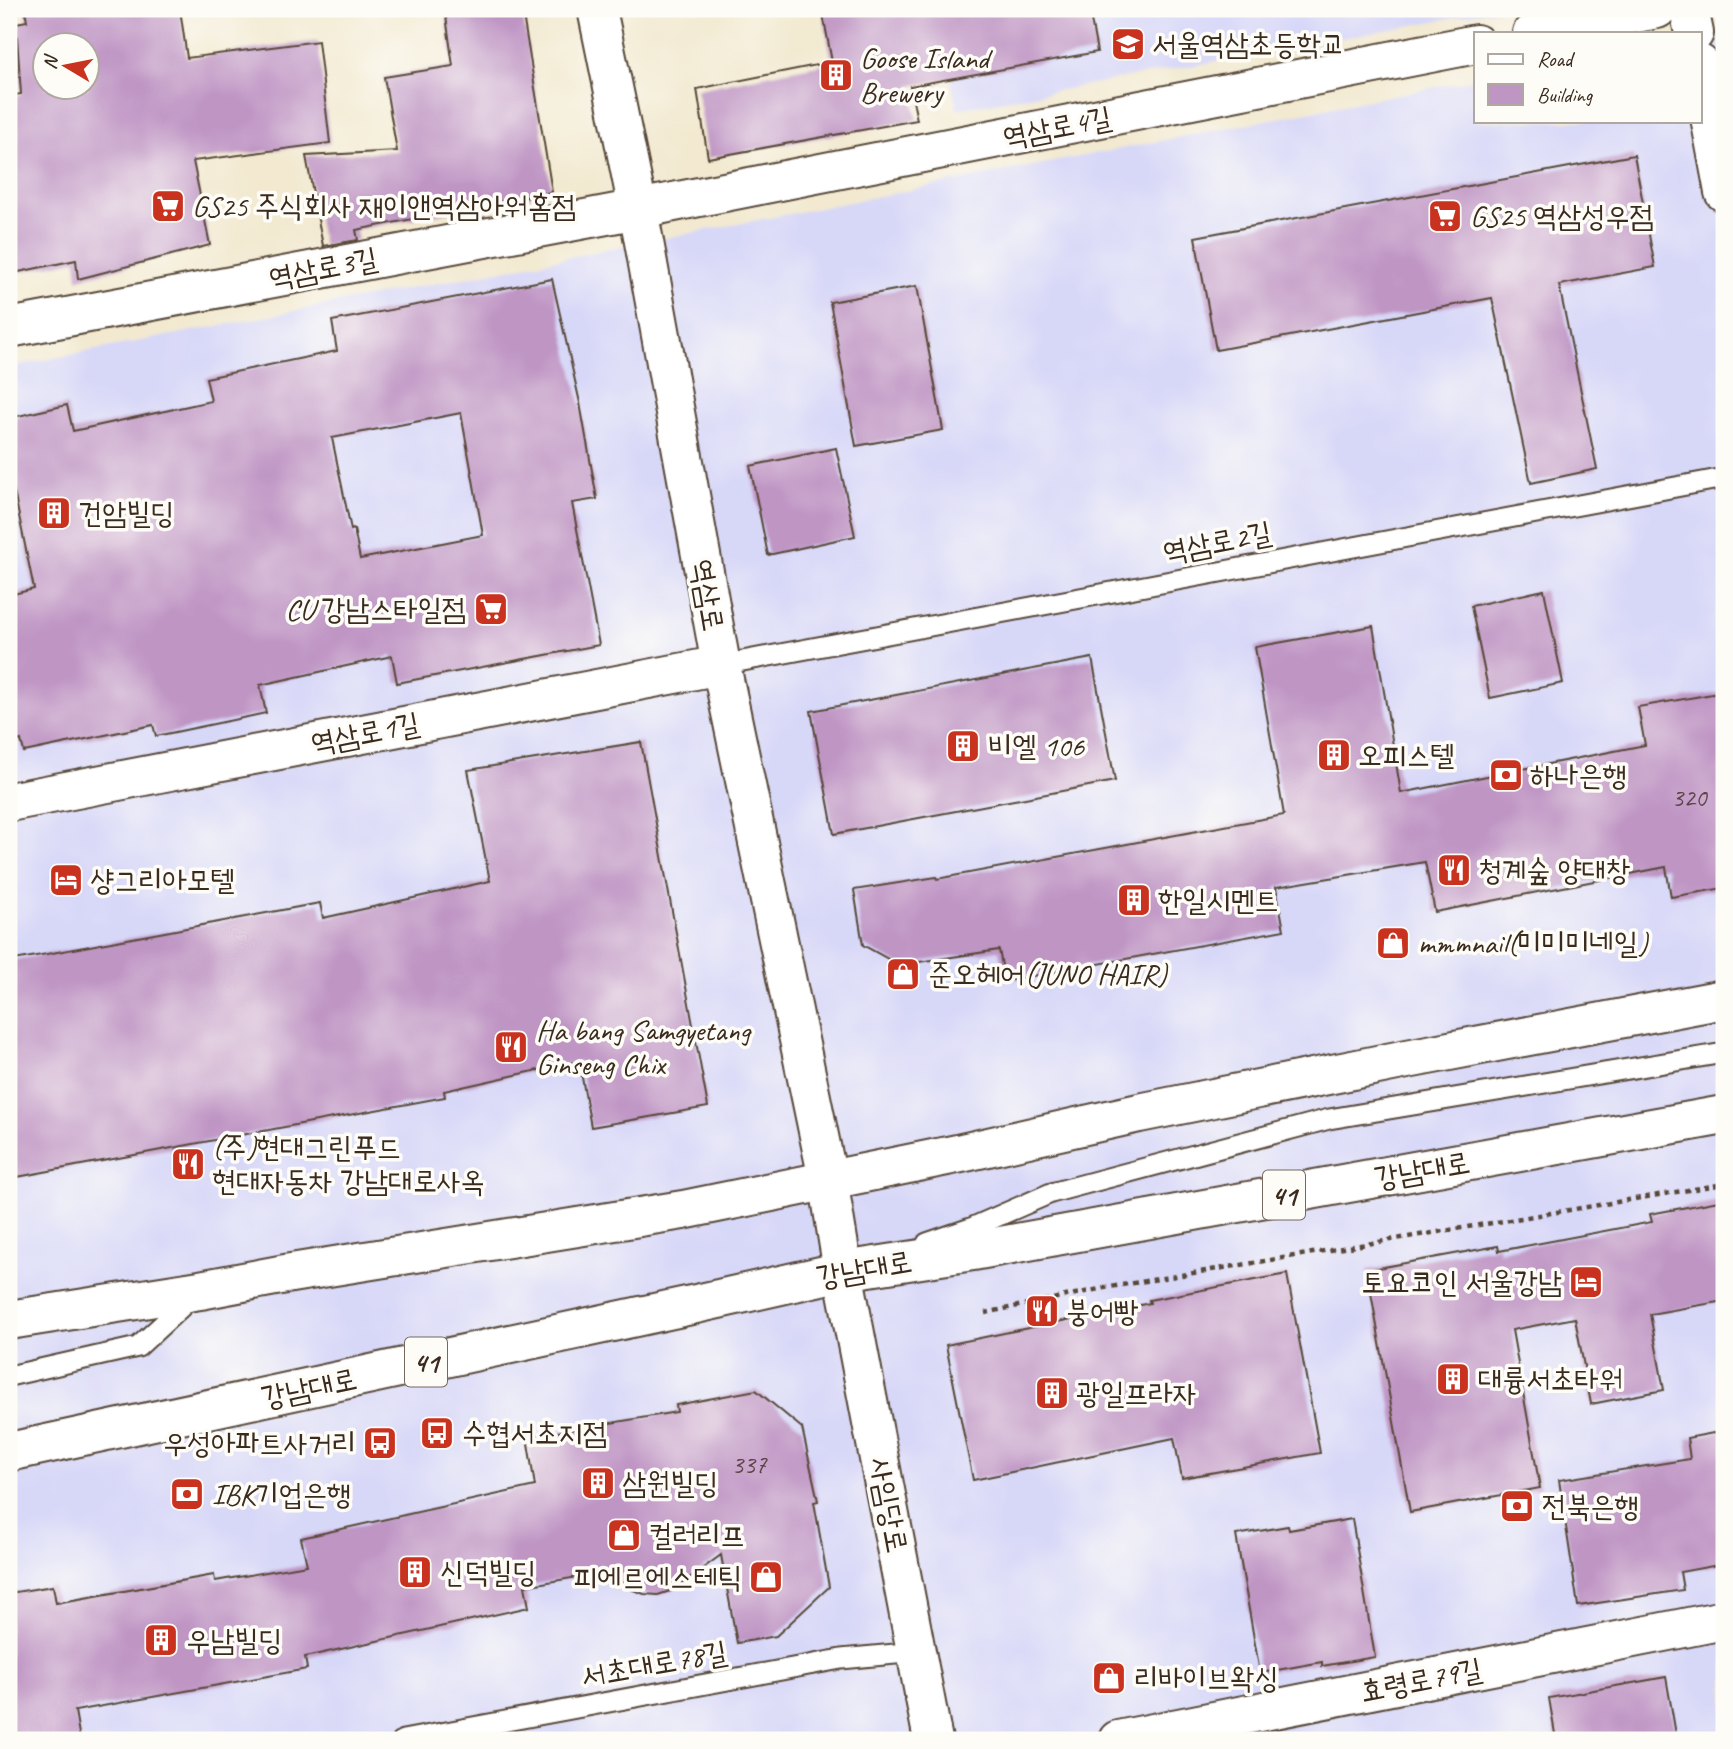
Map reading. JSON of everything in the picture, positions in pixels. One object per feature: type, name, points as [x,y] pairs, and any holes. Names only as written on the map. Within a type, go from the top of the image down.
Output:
[{"type":"main road","name":"역삼로","points":[[597,9],[638,209],[721,665],[828,1179],[843,1271]]},
{"type":"main road","points":[[1537,32],[1657,9]]},
{"type":"main road","points":[[1689,9],[1694,32]]},
{"type":"main road","name":"역삼로4길","points":[[638,209],[1474,44]]},
{"type":"main road","points":[[1702,75],[1724,192]]},
{"type":"main road","name":"역삼로3길","points":[[9,328],[638,209]]},
{"type":"main road","name":"역삼로1길","points":[[9,802],[721,665]]},
{"type":"main road","points":[[9,1320],[683,1210],[957,1154],[1139,1113],[1724,999]]},
{"type":"main road","name":"강남대로","points":[[9,1452],[843,1271],[973,1251],[1724,1115]]},
{"type":"main road","name":"사임당로","points":[[843,1271],[933,1740]]},
{"type":"main road","name":"효령로79길","points":[[1118,1740],[1724,1620]]},
{"type":"lane","name":"역삼로2길","points":[[721,665],[1724,478]]},
{"type":"lane","points":[[1640,1015],[1724,1010]]},
{"type":"lane","points":[[843,1271],[971,1228],[1051,1193],[1329,1119],[1724,1053]]},
{"type":"lane","points":[[9,1376],[138,1347],[200,1290]]},
{"type":"lane","name":"서초대로78길","points":[[403,1740],[841,1659],[916,1652]]},
{"type":"path","points":[[985,1312],[1104,1288],[1724,1184]]},
{"type":"shaded area","name":"서울역삼초등학교","points":[[937,9],[1500,9],[957,109]]},
{"type":"shaded area","points":[[1724,30],[1724,1740],[9,1740],[9,367],[1474,79],[1474,122],[1702,122],[1702,35]]},
{"type":"building","points":[[25,9],[180,9],[187,58],[318,41],[330,143],[193,161],[210,245],[78,279],[76,260],[9,274],[9,96],[21,94],[16,23],[27,21]]},
{"type":"building","points":[[445,9],[522,9],[552,192],[356,230],[358,240],[323,246],[306,156],[397,151],[384,77],[453,66]]},
{"type":"building","name":"Goose Island Brewery","points":[[822,9],[1089,9],[1097,52],[910,86],[917,120],[708,158],[697,89],[832,62]]},
{"type":"building","points":[[1634,155],[1655,267],[1559,285],[1597,469],[1531,483],[1492,298],[1216,350],[1195,237]]},
{"type":"building","points":[[552,279],[580,403],[597,499],[572,503],[599,645],[397,683],[392,656],[260,685],[266,713],[156,736],[153,725],[24,752],[21,740],[13,742],[9,720],[9,595],[34,589],[9,467],[9,418],[67,405],[73,431],[211,401],[206,378],[337,351],[332,321]],"holes":[[[461,413],[483,535],[360,559],[354,529],[351,530],[332,438]]]},
{"type":"building","points":[[917,286],[943,430],[856,446],[830,302]]},
{"type":"building","points":[[836,448],[855,536],[768,555],[750,466]]},
{"type":"building","points":[[1544,590],[1563,683],[1490,698],[1471,606]]},
{"type":"building","points":[[1373,626],[1401,793],[1645,745],[1638,707],[1724,692],[1724,888],[1671,897],[1666,867],[1435,912],[1425,862],[1276,887],[1284,930],[1005,981],[999,950],[899,965],[863,945],[854,890],[936,877],[937,879],[1284,815],[1255,647]]},
{"type":"building","name":"비엘 106","points":[[1092,658],[1115,781],[834,834],[811,711]]},
{"type":"building","points":[[641,742],[708,1107],[591,1127],[579,1061],[444,1091],[445,1097],[17,1177],[9,1134],[9,961],[320,903],[323,918],[490,881],[468,770]]},
{"type":"building","points":[[1724,1200],[1724,1301],[1650,1314],[1664,1390],[1591,1404],[1575,1318],[1512,1330],[1540,1488],[1410,1512],[1367,1270],[1498,1246],[1499,1251],[1652,1222],[1650,1214]]},
{"type":"building","points":[[1287,1274],[1320,1453],[1182,1478],[1174,1438],[973,1480],[946,1345],[1150,1303],[1149,1300]]},
{"type":"building","points":[[756,1390],[802,1428],[818,1501],[814,1502],[829,1587],[776,1636],[737,1643],[721,1555],[673,1590],[658,1595],[630,1589],[612,1571],[525,1586],[529,1607],[305,1657],[307,1669],[75,1711],[80,1740],[9,1740],[9,1593],[53,1586],[56,1603],[214,1575],[215,1581],[307,1565],[301,1538],[535,1486],[527,1437],[677,1412],[676,1405]]},
{"type":"building","points":[[1724,1431],[1724,1564],[1680,1572],[1683,1590],[1578,1606],[1559,1480],[1690,1459],[1687,1438]]},
{"type":"building","points":[[1352,1519],[1375,1657],[1322,1666],[1322,1662],[1260,1673],[1236,1535],[1288,1526],[1289,1530]]},
{"type":"building","points":[[1666,1677],[1677,1740],[1556,1740],[1549,1698]]},
{"type":"place","name":"서울역삼초등학교","points":[[1128,44]]},
{"type":"place","name":"Goose Island Brewery","points":[[836,75]]},
{"type":"place","name":"GS25 주식회사 재이앤역삼아워홈점","points":[[168,206]]},
{"type":"place","name":"GS25 역삼성우점","points":[[1445,216]]},
{"type":"place","name":"건암빌딩","points":[[54,513]]},
{"type":"place","name":"CU 강남스타일점","points":[[491,609]]},
{"type":"place","name":"비엘 106","points":[[963,746]]},
{"type":"place","name":"오피스텔","points":[[1334,755]]},
{"type":"place","name":"하나은행","points":[[1506,775]]},
{"type":"place","name":"청계숲 양대창","points":[[1454,870]]},
{"type":"place","name":"샹그리아모텔","points":[[66,880]]},
{"type":"place","name":"한일시멘트","points":[[1134,900]]},
{"type":"place","name":"mmmnail(미미미네일)","points":[[1393,943]]},
{"type":"place","name":"준오헤어(JUNO HAIR)","points":[[903,974]]},
{"type":"place","name":"Ha bang Samgyetang Ginseng Chix","points":[[511,1047]]},
{"type":"place","name":"(주)현대그린푸드 현대자동차 강남대로사옥","points":[[188,1164]]},
{"type":"place","name":"토요코인 서울강남","points":[[1586,1282]]},
{"type":"place","name":"붕어빵","points":[[1042,1311]]},
{"type":"place","name":"대륭서초타워","points":[[1453,1379]]},
{"type":"place","name":"광일프라자","points":[[1052,1393]]},
{"type":"place","name":"수협서초지점","points":[[437,1433]]},
{"type":"place","name":"우성아파트사거리","points":[[380,1443]]},
{"type":"place","name":"삼원빌딩","points":[[598,1483]]},
{"type":"place","name":"IBK기업은행","points":[[187,1494]]},
{"type":"place","name":"전북은행","points":[[1517,1506]]},
{"type":"place","name":"컬러리프","points":[[624,1535]]},
{"type":"place","name":"신덕빌딩","points":[[415,1572]]},
{"type":"place","name":"피에르에스테틱","points":[[766,1577]]},
{"type":"place","name":"우남빌딩","points":[[161,1640]]},
{"type":"place","name":"리바이브왁싱","points":[[1109,1678]]}]
